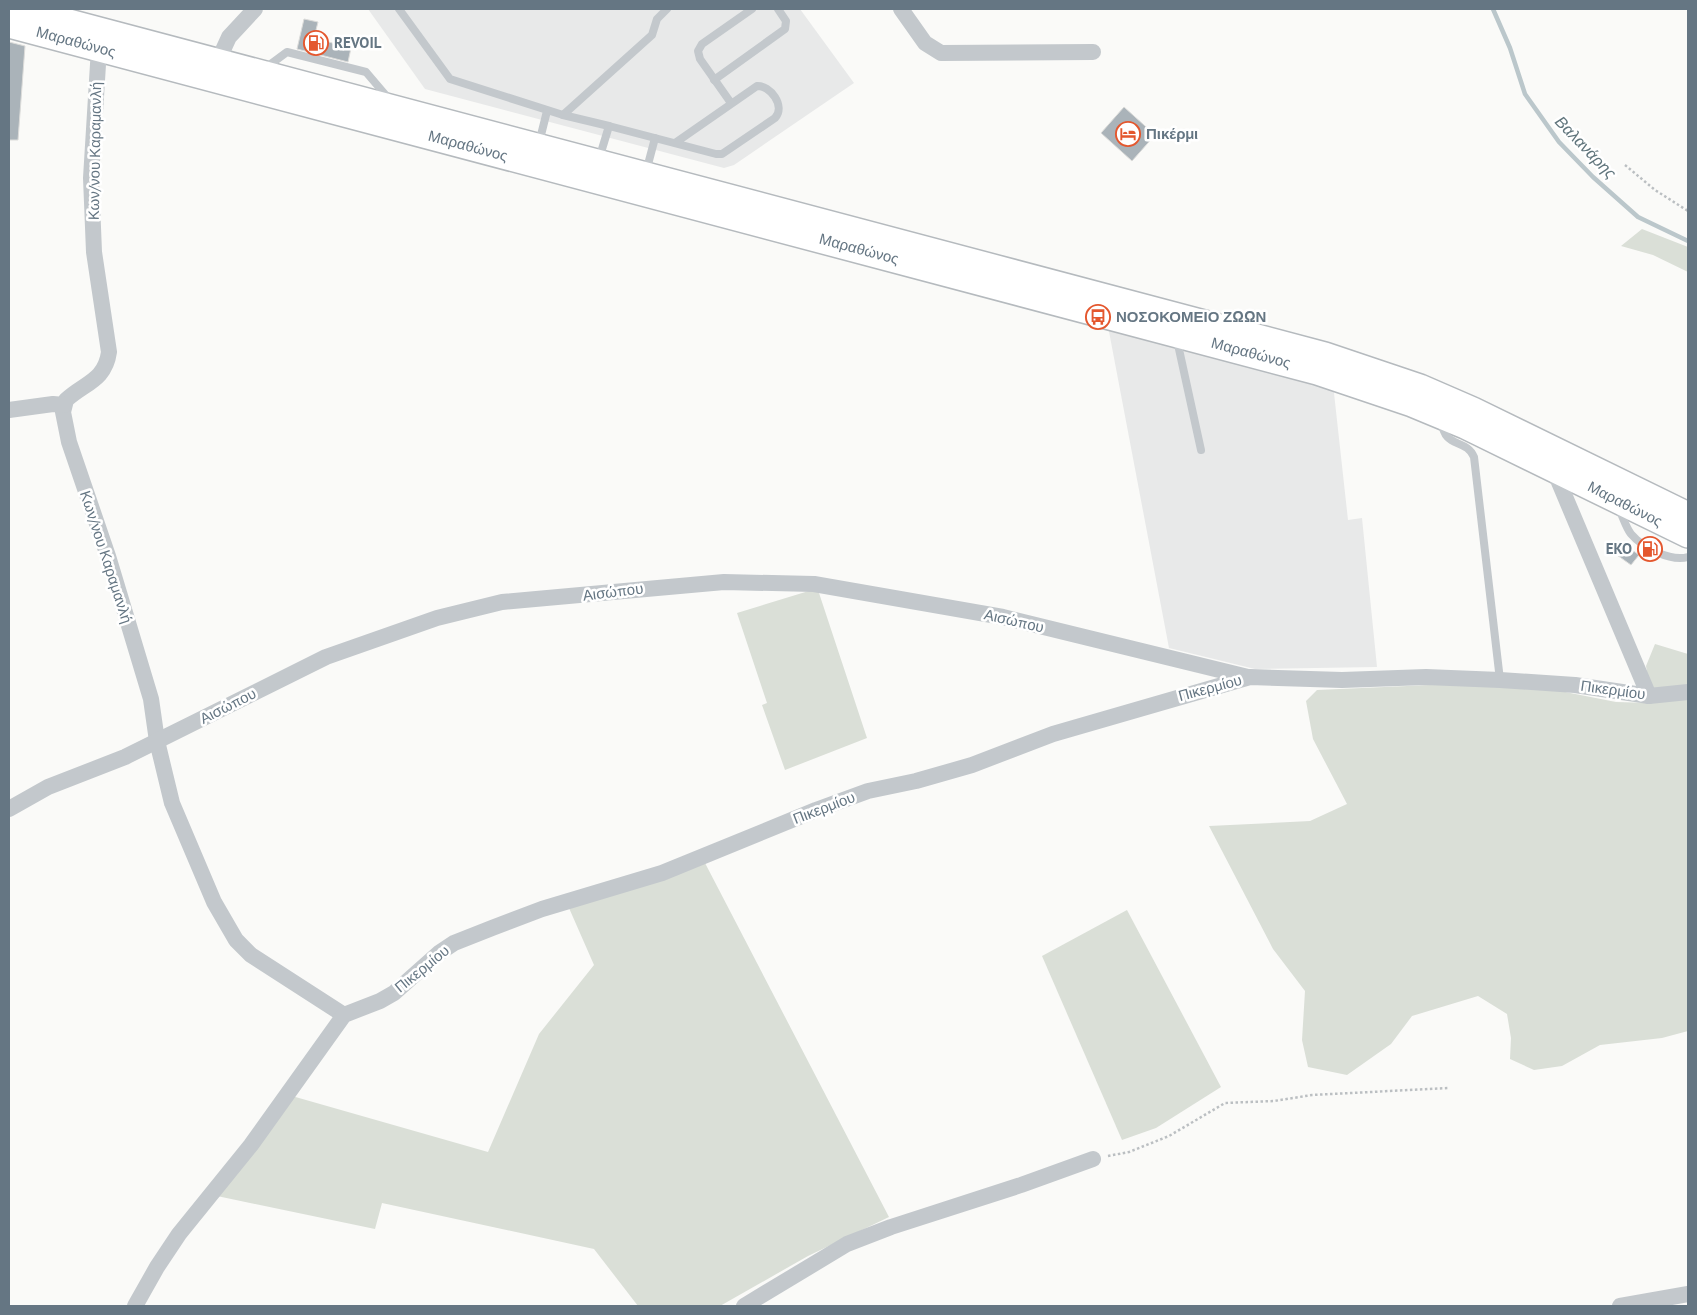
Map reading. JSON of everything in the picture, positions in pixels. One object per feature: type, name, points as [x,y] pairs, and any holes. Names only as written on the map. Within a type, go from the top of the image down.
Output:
[{"type":"main road","name":"Μαραθώνος","points":[[20,9],[1282,342],[1420,387],[1503,423],[1688,515]]},
{"type":"main road","name":"Μαραθώνος","points":[[9,25],[1178,334],[1349,382],[1443,417],[1553,467],[1613,499],[1688,535]]},
{"type":"street","points":[[218,61],[229,37],[255,9]]},
{"type":"street","points":[[901,9],[925,43],[941,53],[1093,52]]},
{"type":"street","name":"Κων/νου Καραμανλή","points":[[99,48],[91,178],[94,252],[109,352],[107,365],[100,374],[83,389],[70,395],[64,405],[68,442],[108,556],[150,699],[157,741],[172,803],[214,902],[236,940],[251,955],[344,1015]]},
{"type":"street","points":[[9,410],[53,404],[64,405]]},
{"type":"street","points":[[1553,467],[1649,696]]},
{"type":"street","name":"Αισώπου","points":[[9,809],[48,787],[157,741],[326,658],[437,618],[502,602],[724,582],[814,584],[984,614],[1250,677]]},
{"type":"street","name":"Πικερμίου","points":[[344,1015],[380,1001],[394,992],[454,943],[542,909],[662,873],[816,810],[868,792],[962,768],[1052,734],[1250,677],[1342,680],[1426,677],[1575,685],[1649,696],[1688,692]]},
{"type":"street","points":[[135,1306],[157,1267],[179,1234],[251,1145],[344,1015]]},
{"type":"street","points":[[744,1306],[847,1244],[891,1227],[1021,1185],[1092,1159]]},
{"type":"street","points":[[1620,1306],[1688,1294]]},
{"type":"lane","points":[[399,9],[450,80],[547,111],[654,138],[675,143],[722,154],[775,118],[780,110],[773,96],[760,85],[753,87],[675,143]]},
{"type":"lane","points":[[563,115],[652,35],[657,19],[667,9]]},
{"type":"lane","points":[[731,103],[698,55],[699,47],[752,9]]},
{"type":"lane","points":[[714,80],[784,29],[786,21],[778,9]]},
{"type":"lane","points":[[538,146],[547,111]]},
{"type":"lane","points":[[598,161],[608,126]]},
{"type":"lane","points":[[645,174],[654,138]]},
{"type":"lane","points":[[1178,334],[1177,343],[1201,450]]},
{"type":"lane","points":[[1443,417],[1443,430],[1449,440],[1466,446],[1474,457],[1500,680]]},
{"type":"lane","points":[[1613,499],[1632,534],[1655,552],[1681,559],[1688,557]]},
{"type":"path","points":[[1625,165],[1655,190],[1688,211]]},
{"type":"path","points":[[1092,1159],[1129,1152],[1169,1136],[1225,1103],[1274,1101],[1312,1095],[1448,1088]]},
{"type":"shaded area","points":[[368,9],[800,9],[854,83],[734,165],[724,168],[425,89]]},
{"type":"shaded area","points":[[1642,229],[1688,247],[1688,272],[1653,255],[1621,246]]},
{"type":"shaded area","points":[[1107,321],[1333,384],[1348,520],[1362,518],[1377,667],[1255,669],[1169,648]]},
{"type":"shaded area","points":[[812,590],[818,590],[867,738],[785,770],[762,705],[767,703],[737,613]]},
{"type":"shaded area","points":[[1655,644],[1688,654],[1688,1031],[1662,1038],[1600,1045],[1562,1066],[1534,1070],[1510,1059],[1511,1038],[1507,1014],[1478,996],[1412,1016],[1391,1044],[1347,1075],[1308,1067],[1302,1040],[1305,991],[1273,949],[1209,826],[1310,821],[1347,804],[1313,739],[1306,701],[1317,690],[1452,684],[1555,690],[1616,702],[1652,703],[1646,666]]},
{"type":"shaded area","points":[[705,863],[889,1217],[808,1256],[720,1306],[638,1306],[594,1249],[382,1203],[375,1229],[217,1196],[292,1096],[488,1152],[539,1034],[594,965],[569,908]]},
{"type":"shaded area","points":[[1127,910],[1221,1087],[1156,1128],[1122,1140],[1042,956]]},
{"type":"building","name":"REVOIL","points":[[304,19],[318,22],[314,38],[351,48],[348,62],[297,49]]},
{"type":"building","points":[[9,42],[25,46],[18,140],[9,140]]},
{"type":"building","name":"Πικέρμι","points":[[1124,107],[1155,135],[1132,161],[1101,133]]},
{"type":"building","points":[[1624,544],[1639,555],[1631,565],[1617,555]]},
{"type":"waterway","name":"Βαλανάρης","points":[[1493,9],[1510,48],[1525,94],[1559,142],[1593,177],[1638,217],[1688,241]]},
{"type":"place","name":"REVOIL","points":[[316,43]]},
{"type":"place","name":"Πικέρμι","points":[[1128,134]]},
{"type":"place","name":"ΝΟΣΟΚΟΜΕΙΟ ΖΩΩΝ","points":[[1098,317]]},
{"type":"place","name":"EKO","points":[[1650,549]]}]
